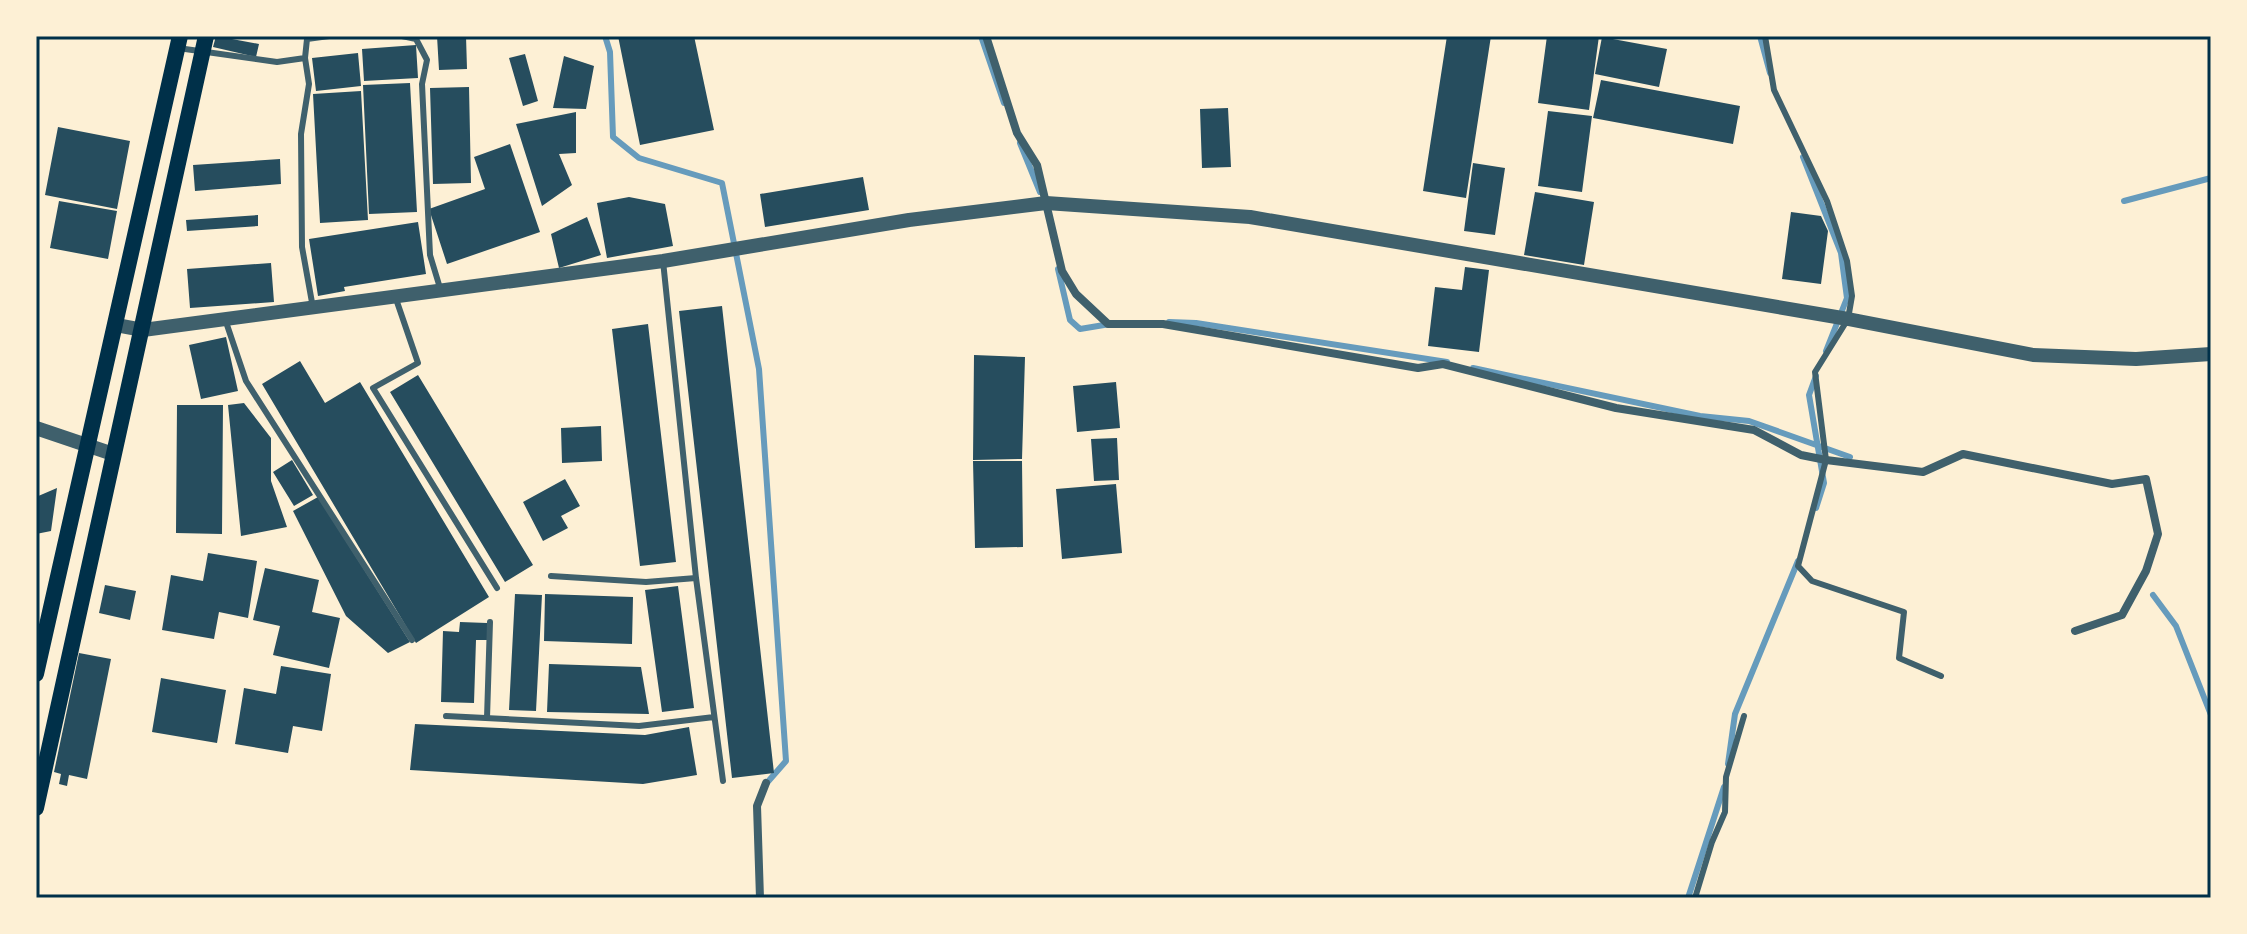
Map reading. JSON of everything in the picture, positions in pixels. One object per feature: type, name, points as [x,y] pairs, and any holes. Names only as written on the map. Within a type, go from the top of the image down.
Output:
[{"type":"main road","points":[[36,808],[206,36]]},
{"type":"main road","points":[[36,674],[179,42]]},
{"type":"street","points":[[986,36],[1017,133],[1037,165],[1062,271],[1076,294],[1108,324],[1163,324],[1418,368],[1443,364],[1616,408],[1754,430],[1801,455],[1826,460],[1923,472],[1963,454],[2112,484],[2146,479],[2158,534],[2146,571],[2122,615],[2075,631]]},
{"type":"street","points":[[116,325],[143,330],[313,308],[663,261],[909,220],[1046,203],[1250,217],[1848,319],[2033,355],[2136,359],[2211,354]]},
{"type":"street","points":[[36,428],[113,454]]},
{"type":"street","points":[[760,898],[757,806],[766,783]]},
{"type":"lane","points":[[313,308],[302,247],[301,134],[309,84],[305,58],[307,39],[329,36]]},
{"type":"lane","points":[[402,36],[416,39],[427,60],[422,84],[430,255],[441,290]]},
{"type":"lane","points":[[1765,36],[1774,90],[1827,201],[1847,261],[1852,296],[1848,319],[1815,372],[1826,460],[1798,566],[1812,581],[1904,612],[1899,658],[1941,676]]},
{"type":"lane","points":[[179,42],[202,54],[277,62],[305,58]]},
{"type":"lane","points":[[663,261],[696,578],[723,781]]},
{"type":"lane","points":[[395,296],[418,363],[373,388],[497,588]]},
{"type":"lane","points":[[225,319],[246,381],[412,640]]},
{"type":"lane","points":[[551,576],[646,582],[696,578]]},
{"type":"lane","points":[[487,718],[490,622]]},
{"type":"lane","points":[[446,716],[639,726],[714,717]]},
{"type":"lane","points":[[1695,898],[1725,812],[1726,777],[1744,716]]},
{"type":"building","points":[[216,36],[259,44],[256,57],[213,47]]},
{"type":"building","points":[[437,36],[466,36],[467,69],[439,70]]},
{"type":"building","points":[[618,36],[694,36],[714,130],[640,145]]},
{"type":"building","points":[[1447,36],[1491,36],[1466,198],[1423,191]]},
{"type":"building","points":[[1547,36],[1599,36],[1589,110],[1538,103]]},
{"type":"building","points":[[1602,37],[1667,49],[1659,87],[1595,74]]},
{"type":"building","points":[[416,45],[418,78],[364,81],[362,49]]},
{"type":"building","points":[[358,53],[361,86],[316,91],[312,58]]},
{"type":"building","points":[[525,54],[538,101],[523,106],[509,58]]},
{"type":"building","points":[[564,56],[594,66],[586,109],[553,108]]},
{"type":"building","points":[[1601,80],[1740,106],[1733,144],[1593,118]]},
{"type":"building","points":[[410,83],[417,212],[369,214],[363,85]]},
{"type":"building","points":[[469,87],[471,183],[433,184],[430,88]]},
{"type":"building","points":[[361,91],[368,220],[320,223],[313,94]]},
{"type":"building","points":[[1228,108],[1231,167],[1202,168],[1200,109]]},
{"type":"building","points":[[1548,111],[1592,116],[1582,192],[1538,186]]},
{"type":"building","points":[[576,112],[576,153],[559,154],[572,185],[542,206],[516,124]]},
{"type":"building","points":[[58,127],[130,141],[117,209],[45,195]]},
{"type":"building","points":[[510,144],[540,232],[447,264],[429,209],[485,189],[474,157]]},
{"type":"building","points":[[280,159],[281,184],[195,191],[193,165]]},
{"type":"building","points":[[1473,163],[1505,168],[1495,235],[1464,231]]},
{"type":"building","points":[[863,177],[869,210],[765,227],[760,194]]},
{"type":"building","points":[[1535,192],[1594,202],[1584,265],[1524,255]]},
{"type":"building","points":[[629,197],[665,204],[673,246],[607,258],[597,203]]},
{"type":"building","points":[[59,201],[117,211],[108,259],[50,248]]},
{"type":"building","points":[[1791,212],[1821,216],[1828,231],[1821,284],[1782,279]]},
{"type":"building","points":[[258,215],[258,226],[187,231],[186,220]]},
{"type":"building","points":[[587,217],[601,255],[559,268],[551,234]]},
{"type":"building","points":[[418,222],[426,274],[344,287],[345,291],[318,296],[309,239]]},
{"type":"building","points":[[271,263],[274,302],[190,308],[187,269]]},
{"type":"building","points":[[1465,267],[1489,270],[1479,352],[1428,346],[1435,287],[1462,290]]},
{"type":"building","points":[[722,306],[774,773],[732,778],[679,311]]},
{"type":"building","points":[[648,324],[676,562],[640,566],[612,329]]},
{"type":"building","points":[[226,337],[238,391],[201,399],[189,345]]},
{"type":"building","points":[[974,355],[1025,357],[1022,459],[973,460]]},
{"type":"building","points":[[300,361],[325,403],[360,382],[489,597],[416,643],[262,384]]},
{"type":"building","points":[[418,375],[533,565],[505,582],[390,392]]},
{"type":"building","points":[[1116,382],[1120,428],[1077,432],[1073,386]]},
{"type":"building","points":[[244,403],[271,438],[271,481],[287,527],[241,536],[228,405]]},
{"type":"building","points":[[177,405],[223,405],[222,534],[176,533]]},
{"type":"building","points":[[601,426],[602,461],[562,463],[561,428]]},
{"type":"building","points":[[1117,438],[1119,480],[1094,481],[1091,439]]},
{"type":"building","points":[[292,460],[313,495],[294,506],[273,472]]},
{"type":"building","points":[[973,461],[1022,461],[1023,547],[975,548]]},
{"type":"building","points":[[565,479],[580,506],[561,516],[568,528],[543,541],[523,502]]},
{"type":"building","points":[[1116,484],[1122,553],[1062,559],[1056,489]]},
{"type":"building","points":[[57,488],[51,531],[36,534],[36,497]]},
{"type":"building","points":[[318,497],[410,642],[388,653],[346,616],[293,511]]},
{"type":"building","points":[[208,553],[257,561],[248,618],[219,612],[214,639],[162,630],[171,575],[203,581]]},
{"type":"building","points":[[265,568],[319,580],[312,612],[340,618],[329,668],[273,655],[280,626],[253,620]]},
{"type":"building","points":[[105,585],[136,591],[130,620],[99,613]]},
{"type":"building","points":[[678,586],[694,708],[662,712],[645,590]]},
{"type":"building","points":[[515,594],[542,595],[536,711],[509,710]]},
{"type":"building","points":[[545,594],[633,597],[632,644],[544,641]]},
{"type":"building","points":[[460,622],[487,623],[487,640],[476,640],[474,703],[441,702],[443,631],[459,632]]},
{"type":"building","points":[[79,653],[111,659],[87,779],[69,775],[67,786],[59,784],[61,774],[54,772]]},
{"type":"building","points":[[549,664],[641,667],[649,714],[547,712]]},
{"type":"building","points":[[281,666],[331,674],[322,731],[293,726],[288,753],[235,744],[244,688],[276,694]]},
{"type":"building","points":[[161,678],[226,690],[217,743],[152,732]]},
{"type":"building","points":[[415,724],[645,735],[689,727],[697,775],[643,784],[410,770]]},
{"type":"waterway","points":[[605,36],[610,52],[613,137],[639,158],[722,183],[759,369],[786,761],[765,785]]},
{"type":"waterway","points":[[981,36],[1004,103]]},
{"type":"waterway","points":[[1760,36],[1770,73]]},
{"type":"waterway","points":[[1020,143],[1040,192]]},
{"type":"waterway","points":[[1803,157],[1841,253],[1847,298],[1826,351]]},
{"type":"waterway","points":[[2124,201],[2211,178]]},
{"type":"waterway","points":[[1058,269],[1070,320],[1080,329],[1110,324]]},
{"type":"waterway","points":[[1169,322],[1196,323],[1447,362]]},
{"type":"waterway","points":[[1473,368],[1700,416],[1749,421],[1850,457]]},
{"type":"waterway","points":[[1816,376],[1809,395],[1824,483],[1816,508]]},
{"type":"waterway","points":[[1728,764],[1735,714],[1798,561]]},
{"type":"waterway","points":[[2153,595],[2176,626],[2211,715]]},
{"type":"waterway","points":[[1688,898],[1724,787]]}]
